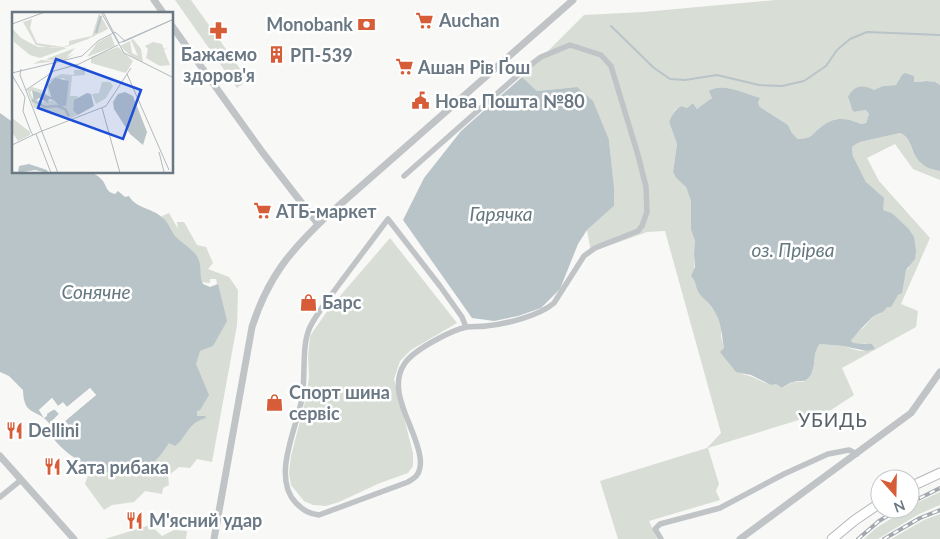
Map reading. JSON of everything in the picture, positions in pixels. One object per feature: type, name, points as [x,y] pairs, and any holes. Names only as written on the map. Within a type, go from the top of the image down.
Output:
[{"type":"main road","points":[[920,482],[940,473]]},
{"type":"main road","points":[[832,539],[870,510]]},
{"type":"street","points":[[154,0],[163,12]]},
{"type":"street","points":[[214,539],[256,316],[265,294],[285,259],[318,224],[573,0]]},
{"type":"street","points":[[174,29],[263,153],[318,224]]},
{"type":"street","points":[[404,176],[525,68],[541,57],[570,44],[601,55],[611,66],[638,155],[646,188],[647,212],[638,231],[595,248],[584,256],[554,304],[548,308],[526,317],[486,326],[466,327],[426,344],[410,357],[399,374],[397,383],[398,394],[417,440],[421,467],[417,475],[408,482],[319,515],[303,510],[290,494],[286,479],[286,467],[289,446],[302,397],[306,336],[327,300],[388,219],[440,286],[462,317],[466,327]]},
{"type":"street","points":[[740,539],[911,414],[940,372]]},
{"type":"street","points":[[660,539],[655,529],[660,524],[720,508],[784,474],[828,454],[849,450],[857,454]]},
{"type":"street","points":[[0,456],[74,539]]},
{"type":"street","points":[[0,497],[21,480]]},
{"type":"shaded area","points":[[175,0],[191,0],[248,80],[237,88]]},
{"type":"shaded area","points":[[776,0],[940,0],[940,85],[928,81],[914,82],[914,79],[900,78],[896,85],[883,86],[848,98],[854,112],[866,110],[869,114],[866,123],[861,124],[846,119],[831,121],[809,137],[803,139],[798,139],[788,125],[760,107],[758,103],[760,98],[712,97],[709,102],[697,109],[693,103],[687,108],[683,106],[675,110],[669,122],[677,144],[673,172],[676,178],[686,187],[691,201],[691,230],[695,241],[694,271],[698,291],[717,314],[722,328],[721,336],[724,348],[743,374],[764,382],[776,384],[782,388],[793,382],[803,382],[813,371],[816,349],[820,344],[843,346],[860,351],[872,350],[866,343],[852,343],[851,341],[855,334],[874,316],[880,314],[899,294],[906,270],[909,268],[908,228],[892,213],[883,210],[874,192],[866,182],[853,156],[852,149],[853,146],[860,142],[900,133],[908,140],[913,152],[922,164],[940,171],[940,180],[913,169],[895,144],[867,158],[879,181],[930,238],[901,304],[918,311],[916,327],[842,368],[854,395],[831,410],[708,448],[719,484],[716,491],[720,500],[649,521],[657,539],[618,539],[600,481],[707,448],[721,433],[665,231],[647,232],[591,252],[587,230],[614,206],[609,140],[577,87],[537,91],[522,77],[584,15],[643,12]]},
{"type":"shaded area","points":[[169,213],[178,229],[177,222],[184,222],[197,245],[206,247],[213,263],[208,269],[229,277],[238,290],[237,325],[212,462],[197,459],[190,468],[179,467],[168,476],[169,485],[163,488],[162,494],[145,491],[134,502],[112,505],[104,510],[85,484],[88,475],[76,471],[79,464],[108,467],[192,363],[194,349],[200,352],[199,346],[224,314],[216,279],[210,279],[210,283],[199,282],[167,231],[162,216]]},
{"type":"shaded area","points":[[390,238],[457,323],[411,350],[400,361],[394,379],[413,453],[413,466],[408,473],[380,483],[339,502],[326,506],[313,505],[304,501],[291,485],[289,473],[291,456],[306,398],[309,377],[310,336],[328,310]]},
{"type":"shaded area","points":[[940,492],[940,505],[920,514],[920,501]]},
{"type":"shaded area","points":[[940,514],[940,539],[891,539],[924,520]]},
{"type":"shaded area","points":[[891,519],[910,519],[878,539],[864,539],[876,528]]},
{"type":"shaded area","points":[[150,525],[162,536],[174,530],[187,531],[186,539],[105,539]]},
{"type":"water","name":"оз. Прірва","points":[[905,73],[914,76],[914,82],[935,82],[940,85],[940,171],[922,164],[909,141],[900,133],[860,142],[853,146],[853,156],[866,182],[884,198],[883,210],[892,213],[908,228],[914,237],[916,251],[915,259],[906,270],[902,293],[898,295],[891,307],[887,307],[883,312],[872,317],[851,341],[853,343],[872,344],[875,349],[867,351],[820,344],[817,348],[813,370],[808,378],[803,381],[792,382],[782,388],[751,375],[736,372],[720,352],[724,348],[717,316],[699,293],[691,276],[695,267],[695,241],[691,230],[691,201],[686,187],[676,178],[673,172],[677,144],[669,122],[680,107],[687,108],[693,103],[697,109],[712,98],[709,91],[727,88],[760,98],[758,103],[760,107],[788,125],[798,139],[803,139],[809,137],[831,121],[846,119],[861,124],[866,123],[869,114],[866,110],[854,112],[852,110],[848,97],[850,93],[856,88],[863,86],[874,90],[883,86],[896,85]]},
{"type":"water","name":"Гарячка","points":[[522,77],[537,91],[577,87],[593,101],[609,140],[614,206],[587,230],[578,244],[560,289],[541,308],[518,316],[494,321],[472,318],[403,220],[424,178],[461,131]]},
{"type":"water","name":"Сонячне","points":[[0,113],[12,122],[12,174],[94,174],[102,180],[110,192],[115,194],[118,191],[125,197],[129,196],[136,204],[160,215],[175,236],[192,250],[197,257],[203,284],[210,287],[218,284],[227,321],[213,346],[200,351],[196,364],[209,395],[200,410],[197,411],[197,416],[205,416],[206,418],[191,426],[175,446],[169,443],[160,456],[151,464],[135,471],[122,473],[108,472],[82,463],[71,455],[52,437],[54,434],[49,423],[28,408],[23,390],[9,376],[0,372]],"holes":[[[90,388],[96,395],[65,421],[75,433],[67,440],[51,422],[59,414],[55,409],[46,414],[44,418],[39,410],[52,398],[58,406],[63,403],[67,407]]]},
{"type":"pier","points":[[90,388],[96,395],[65,421],[75,433],[66,440],[51,422],[59,414],[53,409],[44,418],[39,410],[52,398],[58,406],[63,402],[67,407]],"holes":[[[90,392],[92,395],[63,420],[63,423],[72,433],[67,437],[54,422],[62,415],[58,409],[62,406],[65,410],[68,410]]]},
{"type":"waterway","points":[[611,26],[654,68],[670,79],[685,80],[717,75],[759,85],[782,86],[804,81],[826,66],[837,50],[850,39],[867,32],[940,35]]},
{"type":"railway","points":[[920,498],[940,488]]},
{"type":"railway","points":[[884,539],[920,518],[940,510]]},
{"type":"railway","points":[[858,539],[882,519]]},
{"type":"place","name":"Auchan","points":[[425,20]]},
{"type":"place","name":"Monobank","points":[[367,24]]},
{"type":"place","name":"Бажаємо здоров'я","points":[[219,31]]},
{"type":"place","name":"РП-539","points":[[276,55]]},
{"type":"place","name":"Ашан Рів Ґош","points":[[404,67]]},
{"type":"place","name":"Нова Пошта №80","points":[[421,101]]},
{"type":"place","name":"АТБ-маркет","points":[[262,211]]},
{"type":"place","name":"Барс","points":[[308,302]]},
{"type":"place","name":"Спорт шина сервіс","points":[[275,402]]},
{"type":"place","name":"Dellini","points":[[14,430]]},
{"type":"place","name":"Хата рибака","points":[[52,467]]},
{"type":"place","name":"М'ясний удар","points":[[135,520]]},
{"type":"district","name":"УБИДЬ","points":[[833,419]]}]
